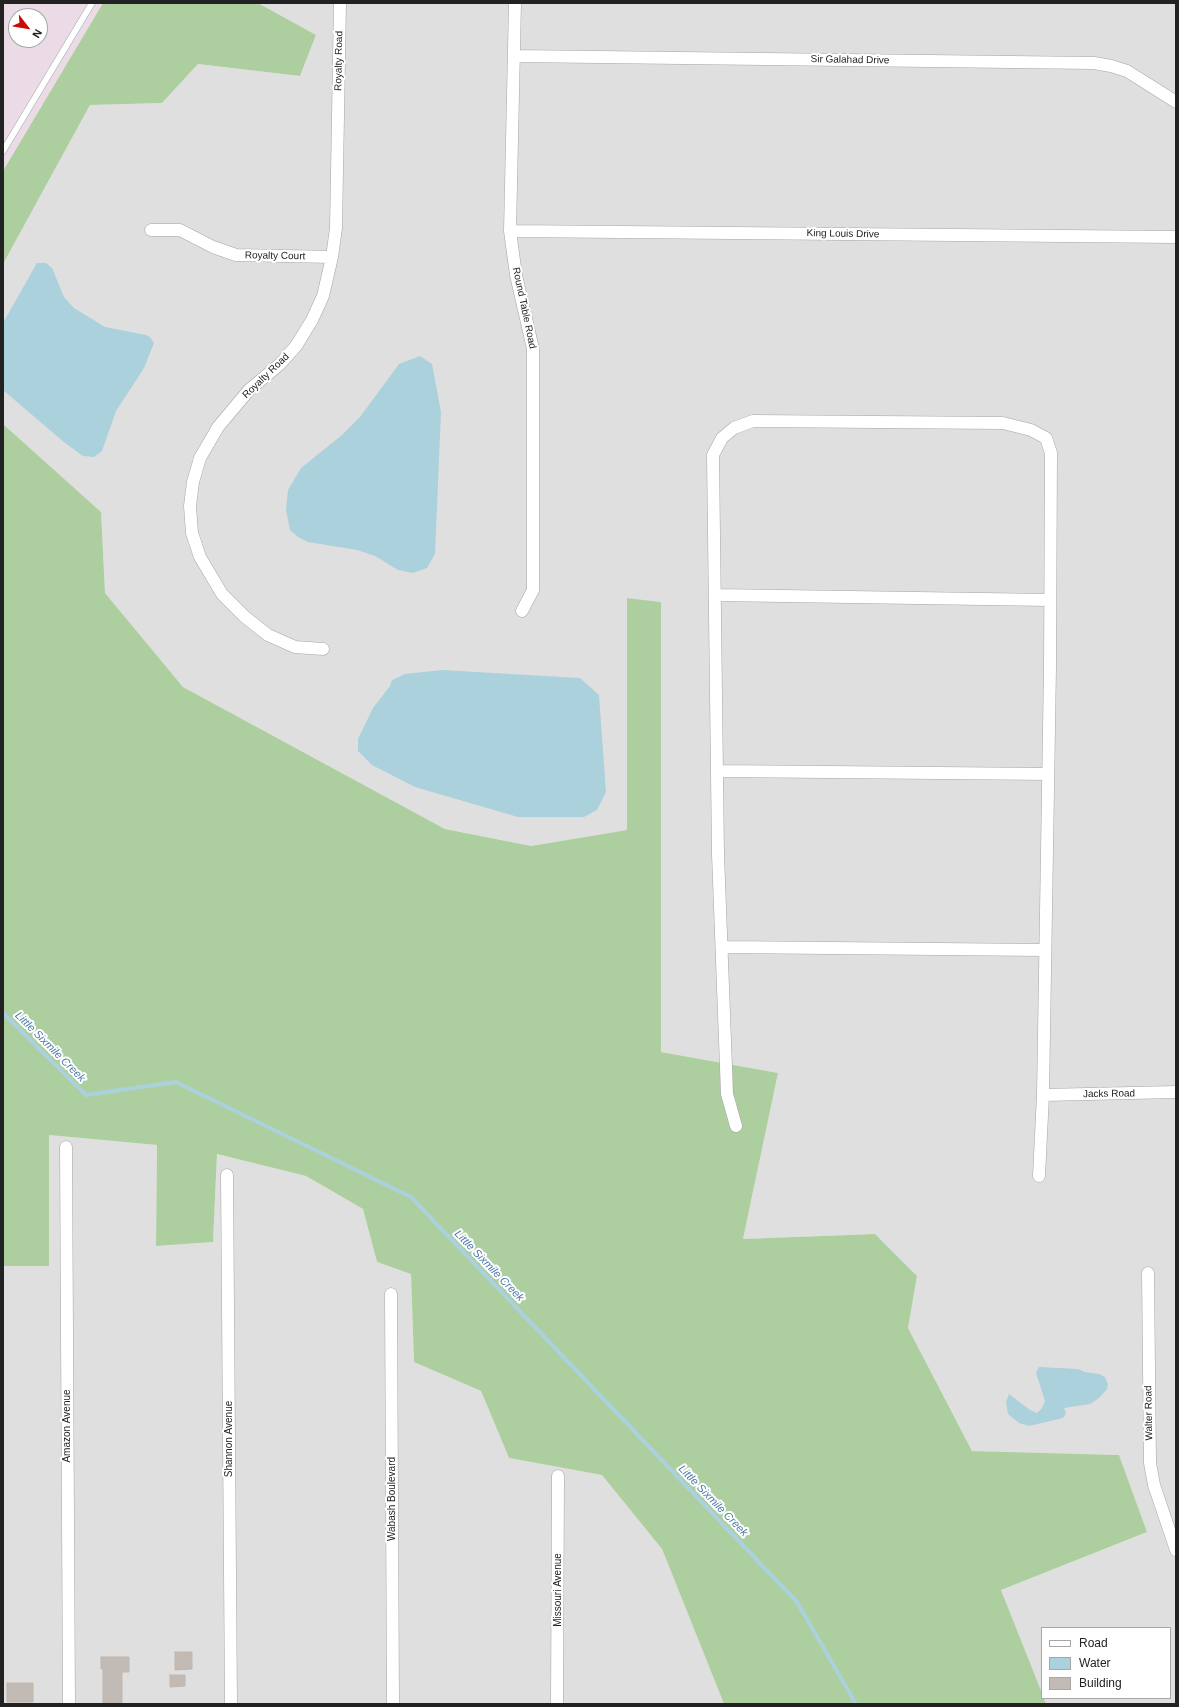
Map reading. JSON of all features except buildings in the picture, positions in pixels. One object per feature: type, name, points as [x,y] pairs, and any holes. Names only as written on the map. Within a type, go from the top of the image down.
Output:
[{"type":"street","name":"Royalty Road","points":[[323,648],[295,647],[268,635],[245,617],[222,594],[200,557],[192,532],[190,506],[193,482],[200,458],[218,427],[249,390],[280,364],[296,346],[312,320],[323,296],[332,257],[336,228],[340,3]]},
{"type":"street","name":"Round Table Road","points":[[515,3],[510,231],[516,275],[533,349],[533,590],[522,611]]},
{"type":"street","name":"Sir Galahad Drive","points":[[515,56],[1094,63],[1127,71],[1176,102]]},
{"type":"street","name":"Royalty Court","points":[[150,230],[180,230],[213,247],[236,255],[332,257]]},
{"type":"street","name":"King Louis Drive","points":[[510,231],[1176,237]]},
{"type":"street","points":[[736,1126],[727,1094],[718,770],[713,456],[722,438],[734,428],[753,420],[1003,423],[1031,430],[1046,438],[1051,453],[1043,1096],[1039,1176]]},
{"type":"street","points":[[716,595],[1050,600]]},
{"type":"street","points":[[718,770],[1048,774]]},
{"type":"street","points":[[722,947],[1045,950]]},
{"type":"street","name":"Jacks Road","points":[[1043,1096],[1176,1092]]},
{"type":"street","name":"Amazon Avenue","points":[[66,1147],[69,1704]]},
{"type":"street","name":"Shannon Avenue","points":[[227,1175],[231,1704]]},
{"type":"street","name":"Walter Road","points":[[1148,1273],[1150,1463],[1156,1492],[1176,1550]]},
{"type":"street","name":"Wabash Boulevard","points":[[391,1294],[393,1704]]},
{"type":"street","name":"Missouri Avenue","points":[[557,1704],[558,1476]]},
{"type":"lane","points":[[3,151],[92,3]]},
{"type":"shaded area","points":[[3,3],[103,3],[3,171]]},
{"type":"shaded area","points":[[258,3],[1176,3],[1176,1704],[1046,1704],[1044,1699],[1171,1699],[1171,1627],[1041,1627],[1041,1690],[1001,1590],[1147,1532],[1119,1455],[972,1451],[908,1328],[917,1276],[875,1234],[743,1239],[778,1073],[661,1052],[661,602],[627,598],[627,830],[531,846],[445,829],[183,687],[105,593],[101,512],[3,424],[3,264],[90,105],[162,103],[198,64],[300,76],[316,35]]},
{"type":"shaded area","points":[[49,1135],[157,1145],[156,1246],[213,1242],[217,1154],[306,1176],[363,1209],[377,1262],[411,1273],[414,1362],[481,1391],[509,1458],[602,1475],[662,1549],[724,1704],[3,1704],[3,1266],[49,1266]]},
{"type":"green space","points":[[103,3],[258,3],[316,35],[300,76],[198,64],[162,103],[90,105],[3,264],[3,171]]},
{"type":"green space","points":[[3,424],[101,512],[105,593],[183,687],[445,829],[531,846],[627,830],[627,598],[661,602],[661,1052],[778,1073],[743,1239],[875,1234],[917,1276],[908,1328],[972,1451],[1119,1455],[1147,1532],[1001,1590],[1041,1690],[1041,1699],[1044,1699],[1046,1704],[724,1704],[662,1549],[602,1475],[509,1458],[481,1391],[414,1362],[411,1274],[377,1262],[363,1209],[306,1176],[217,1154],[213,1242],[156,1246],[157,1145],[49,1135],[49,1266],[3,1266]]},
{"type":"water","points":[[37,263],[46,263],[52,268],[64,297],[74,308],[105,327],[146,335],[150,337],[154,343],[144,368],[116,411],[102,451],[94,457],[83,456],[65,443],[3,390],[3,323]]},
{"type":"water","points":[[420,356],[432,364],[441,412],[435,554],[427,568],[413,573],[398,570],[375,556],[357,550],[308,542],[298,537],[290,530],[286,510],[288,490],[301,468],[342,435],[360,417],[399,364]]},
{"type":"water","points":[[442,670],[580,678],[599,695],[606,792],[597,810],[584,817],[518,817],[415,787],[372,765],[358,751],[358,739],[373,708],[390,686],[392,680],[405,674]]},
{"type":"water","points":[[1039,1367],[1078,1369],[1085,1372],[1099,1374],[1105,1377],[1108,1384],[1107,1389],[1099,1398],[1090,1404],[1064,1408],[1066,1413],[1063,1418],[1029,1426],[1019,1423],[1008,1414],[1006,1402],[1009,1394],[1030,1410],[1037,1413],[1042,1408],[1045,1401],[1036,1373]]},
{"type":"waterway","name":"Little Sixmile Creek","points":[[3,1013],[86,1095],[176,1082],[411,1197],[797,1602],[856,1704]]}]
